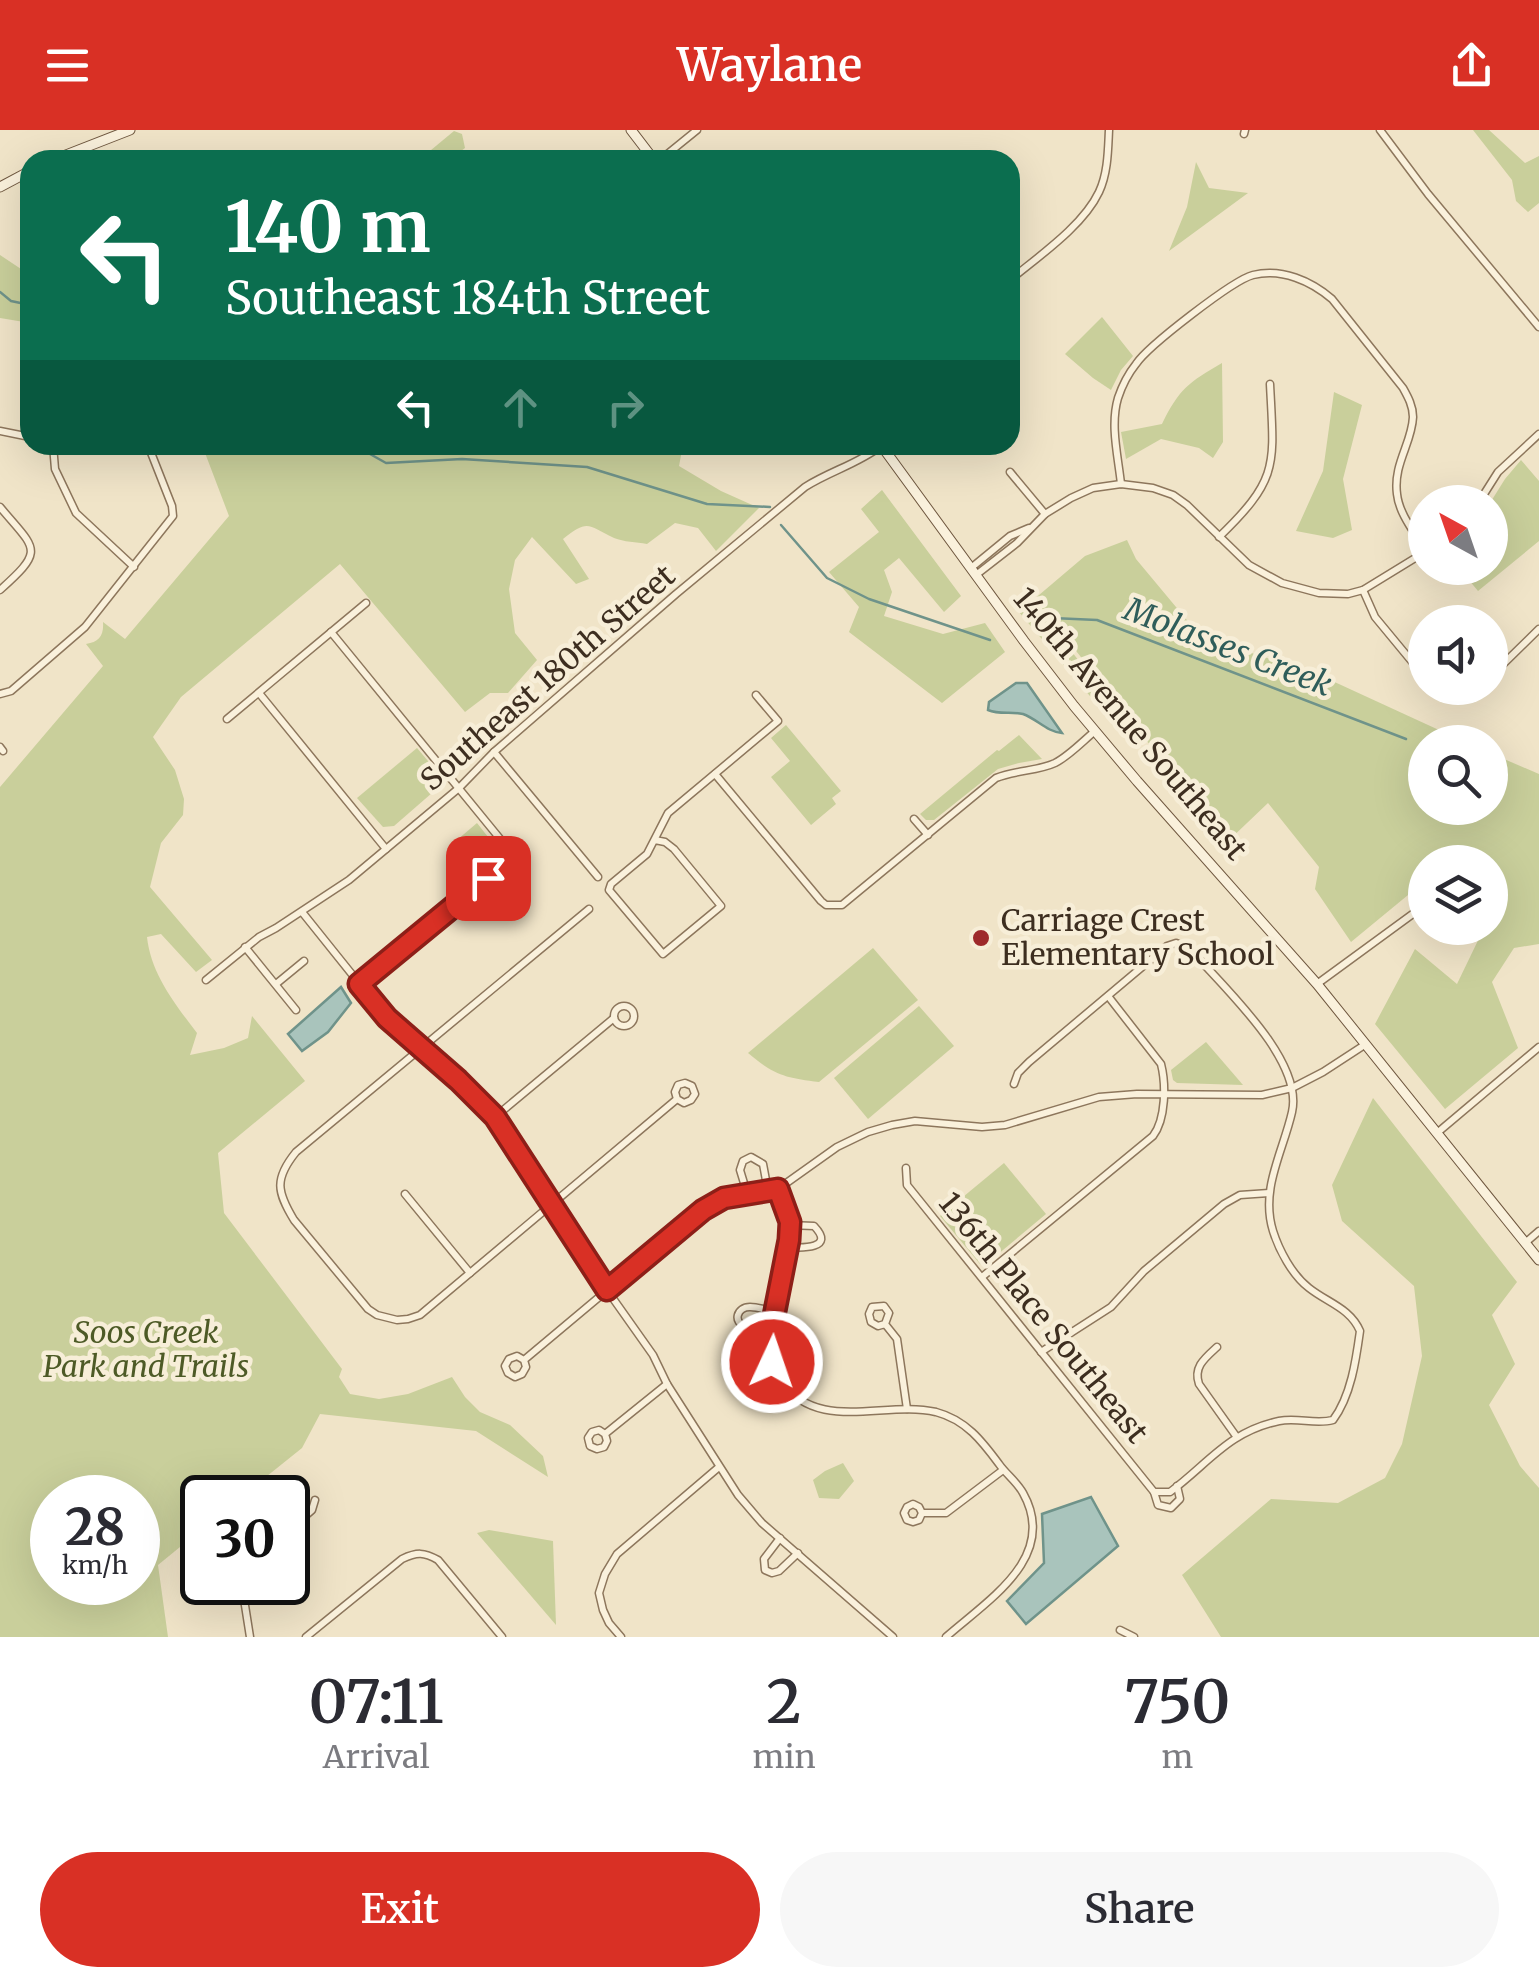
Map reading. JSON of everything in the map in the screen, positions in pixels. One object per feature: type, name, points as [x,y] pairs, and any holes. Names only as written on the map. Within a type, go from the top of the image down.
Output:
[{"type":"main road","points":[[79,150],[130,130]]},
{"type":"main road","points":[[630,130],[649,150]]},
{"type":"main road","name":"140th Avenue Southeast","points":[[889,455],[1024,641],[1095,730],[1316,984],[1539,1260]]},
{"type":"street","points":[[671,150],[697,130]]},
{"type":"street","points":[[1020,272],[1082,216],[1099,192],[1107,164],[1109,130]]},
{"type":"street","points":[[1380,130],[1539,327]]},
{"type":"street","points":[[1121,484],[1114,418],[1119,396],[1138,360],[1228,287],[1252,275],[1275,272],[1318,287],[1332,299],[1411,403],[1413,419],[1400,460],[1397,494],[1408,522]]},
{"type":"street","points":[[1218,537],[1265,484],[1272,463],[1270,384]]},
{"type":"street","points":[[1490,485],[1498,472],[1539,434]]},
{"type":"street","points":[[53,455],[55,469],[76,513],[134,567]]},
{"type":"street","points":[[0,694],[11,692],[85,628],[173,516],[152,455]]},
{"type":"street","name":"Southeast 180th Street","points":[[206,980],[245,947],[349,880],[686,585],[805,487],[869,455]]},
{"type":"street","points":[[1010,472],[1046,514]]},
{"type":"street","points":[[974,572],[1071,498],[1093,488],[1121,484],[1173,495],[1248,565],[1282,582],[1330,594],[1363,590],[1408,562]]},
{"type":"street","points":[[0,507],[30,543],[31,556],[28,565],[0,590]]},
{"type":"street","points":[[1363,590],[1374,616],[1408,658]]},
{"type":"street","points":[[228,719],[366,603]]},
{"type":"street","points":[[1508,659],[1539,629]]},
{"type":"street","points":[[331,632],[501,840],[504,854],[498,870],[359,984]]},
{"type":"street","points":[[259,693],[386,849]]},
{"type":"street","points":[[656,840],[674,848],[720,906],[662,954],[609,890],[611,884],[647,854],[668,812],[778,721],[756,695]]},
{"type":"street","points":[[715,774],[821,902],[842,905],[996,778],[1056,763],[1095,730]]},
{"type":"street","points":[[494,752],[598,877]]},
{"type":"street","points":[[914,819],[928,835]]},
{"type":"street","points":[[589,909],[296,1152],[287,1163],[279,1189],[294,1220],[368,1309],[394,1320],[408,1320],[420,1315],[677,1100]]},
{"type":"street","points":[[302,912],[387,1018],[495,1117],[654,1355],[666,1384],[738,1494],[762,1523],[893,1637]]},
{"type":"street","points":[[1316,984],[1408,917]]},
{"type":"street","points":[[1014,1084],[1029,1062],[1167,946],[1176,943],[1190,949],[1271,1042],[1284,1063],[1294,1100],[1269,1194],[1272,1228],[1282,1252],[1306,1287],[1348,1312],[1360,1331],[1342,1408],[1333,1420],[1288,1419],[1236,1436],[1177,1486],[1165,1493],[1154,1492]]},
{"type":"street","points":[[245,947],[296,1010]]},
{"type":"street","points":[[276,984],[304,961]]},
{"type":"street","points":[[982,1278],[1159,1128],[1162,1064],[1108,996]]},
{"type":"street","points":[[495,1117],[614,1018]]},
{"type":"street","points":[[524,1360],[703,1210],[724,1198],[778,1189],[823,1156],[868,1132],[915,1121],[1005,1125],[1099,1097],[1262,1095],[1292,1088],[1366,1044]]},
{"type":"street","points":[[1437,1133],[1539,1047]]},
{"type":"street","points":[[747,1193],[741,1165],[751,1157],[763,1164],[768,1191]]},
{"type":"street","name":"136th Place Southeast","points":[[906,1168],[907,1185],[1154,1492],[1158,1504],[1175,1506],[1180,1499],[1177,1486]]},
{"type":"street","points":[[778,1189],[790,1224],[771,1331],[772,1362],[780,1380],[808,1406],[828,1411],[907,1410],[934,1412],[960,1420],[980,1438],[1022,1490],[1032,1514],[1034,1539],[1028,1556],[1013,1577],[946,1637]]},
{"type":"street","points":[[405,1194],[470,1273]]},
{"type":"street","points":[[1041,1352],[1110,1308],[1144,1271],[1224,1204],[1240,1194],[1269,1194]]},
{"type":"street","points":[[788,1248],[810,1249],[820,1239],[814,1226],[790,1224]]},
{"type":"street","points":[[1525,1243],[1539,1231]]},
{"type":"street","points":[[771,1331],[744,1327],[738,1315],[748,1306],[775,1312]]},
{"type":"street","points":[[885,1324],[898,1339],[907,1410]]},
{"type":"street","points":[[1217,1347],[1200,1364],[1198,1384],[1236,1436]]},
{"type":"street","points":[[605,1434],[666,1384]]},
{"type":"street","points":[[621,1637],[603,1610],[599,1593],[605,1574],[618,1554],[719,1468]]},
{"type":"street","points":[[922,1513],[946,1513],[1003,1470]]},
{"type":"street","points":[[310,1512],[316,1500]]},
{"type":"street","points":[[780,1538],[764,1559],[768,1572],[778,1572],[798,1554]]},
{"type":"street","points":[[306,1637],[402,1559],[415,1553],[426,1553],[438,1560],[502,1637]]},
{"type":"street","points":[[245,1605],[250,1637]]},
{"type":"street","points":[[1120,1630],[1134,1637]]},
{"type":"green space","points":[[1473,130],[1489,130],[1525,163],[1539,156],[1539,203],[1528,212],[1516,201],[1512,180]]},
{"type":"green space","points":[[454,131],[462,134],[462,150],[431,150]]},
{"type":"green space","points":[[1196,162],[1209,188],[1248,193],[1169,251],[1187,207]]},
{"type":"green space","points":[[0,255],[20,268],[20,321],[0,318]]},
{"type":"green space","points":[[1102,317],[1133,356],[1111,390],[1065,354]]},
{"type":"green space","points":[[1222,363],[1223,442],[1213,458],[1199,448],[1161,439],[1126,459],[1121,432],[1162,424],[1186,388]]},
{"type":"green space","points":[[1334,392],[1362,405],[1343,479],[1352,530],[1333,538],[1296,531],[1323,471]]},
{"type":"green space","name":"Soos Creek Park and Trails","points":[[206,455],[681,455],[679,466],[759,508],[716,551],[698,528],[675,523],[647,544],[618,539],[588,526],[578,528],[563,539],[589,579],[576,584],[532,537],[515,560],[509,589],[515,633],[537,660],[508,693],[490,693],[465,712],[340,564],[181,697],[153,737],[175,770],[184,799],[183,815],[161,843],[150,887],[212,960],[196,972],[161,934],[147,937],[159,976],[197,1033],[190,1055],[248,1038],[252,1016],[305,1081],[218,1153],[224,1213],[342,1369],[339,1377],[350,1394],[379,1399],[408,1394],[452,1377],[480,1412],[510,1425],[543,1456],[548,1477],[476,1431],[320,1414],[302,1448],[268,1475],[180,1475],[180,1547],[160,1563],[160,1475],[30,1475],[30,1605],[160,1605],[160,1579],[168,1637],[0,1637],[0,787],[103,666],[86,644],[100,638],[103,622],[125,639],[229,516]]},
{"type":"green space","points":[[1521,460],[1539,481],[1539,541],[1508,566],[1508,485],[1501,485]]},
{"type":"green space","points":[[882,490],[961,596],[944,612],[899,558],[884,570],[892,592],[884,616],[943,634],[985,623],[1005,652],[942,703],[849,632],[859,607],[829,572],[879,532],[861,509]]},
{"type":"green space","points":[[1127,540],[1136,559],[1201,637],[1315,673],[1428,725],[1408,725],[1408,825],[1508,825],[1508,761],[1539,774],[1539,944],[1514,948],[1492,982],[1518,1048],[1445,1109],[1375,1024],[1415,949],[1457,984],[1476,945],[1508,945],[1508,845],[1408,845],[1408,895],[1351,942],[1315,889],[1319,867],[1268,803],[1225,844],[1148,760],[1154,750],[1051,619],[1048,621],[1141,741],[1133,747],[1019,612],[1085,556]]},
{"type":"green space","points":[[786,725],[841,791],[832,798],[836,804],[811,825],[771,777],[790,761],[771,738]]},
{"type":"green space","points":[[1019,735],[1042,759],[998,769],[934,820],[926,820],[920,814],[997,750]]},
{"type":"green space","points":[[417,748],[439,774],[440,786],[394,826],[383,827],[357,798]]},
{"type":"green space","points":[[477,823],[496,852],[492,863],[476,878],[450,846]]},
{"type":"green space","points":[[873,948],[918,1000],[819,1082],[780,1074],[748,1053]]},
{"type":"green space","points":[[919,1006],[954,1046],[868,1119],[834,1078]]},
{"type":"green space","points":[[1206,1042],[1243,1085],[1173,1080],[1171,1070]]},
{"type":"green space","points":[[1373,1098],[1517,1282],[1492,1315],[1515,1364],[1489,1405],[1520,1466],[1539,1488],[1539,1637],[1221,1637],[1182,1575],[1271,1499],[1338,1503],[1385,1478],[1402,1444],[1422,1356],[1414,1286],[1342,1221],[1332,1185]]},
{"type":"green space","points":[[1004,1163],[1046,1214],[985,1265],[980,1264],[940,1216]]},
{"type":"green space","points":[[843,1463],[854,1481],[839,1499],[819,1498],[813,1480]]},
{"type":"green space","points":[[489,1530],[553,1541],[556,1625],[477,1533]]},
{"type":"water","points":[[1016,683],[1027,683],[1062,733],[1023,714],[988,710],[989,702]]},
{"type":"water","points":[[341,987],[351,1003],[328,1032],[302,1051],[288,1034]]},
{"type":"water","points":[[1091,1497],[1118,1546],[1026,1624],[1007,1601],[1044,1563],[1042,1514]]},
{"type":"waterway","name":"Molasses Creek","points":[[0,292],[20,303]]},
{"type":"waterway","name":"Molasses Creek","points":[[372,455],[386,463],[462,459],[587,467],[707,504],[770,507]]},
{"type":"waterway","name":"Molasses Creek","points":[[781,525],[827,578],[869,599],[990,640]]},
{"type":"waterway","name":"Molasses Creek","points":[[1030,617],[1097,620],[1406,739]]},
{"type":"place","name":"Carriage Crest Elementary School","points":[[981,938]]},
{"type":"route","points":[[488,878],[359,984],[387,1018],[495,1117],[607,1290],[703,1210],[724,1198],[778,1189],[790,1222],[771,1331],[772,1362]]}]
